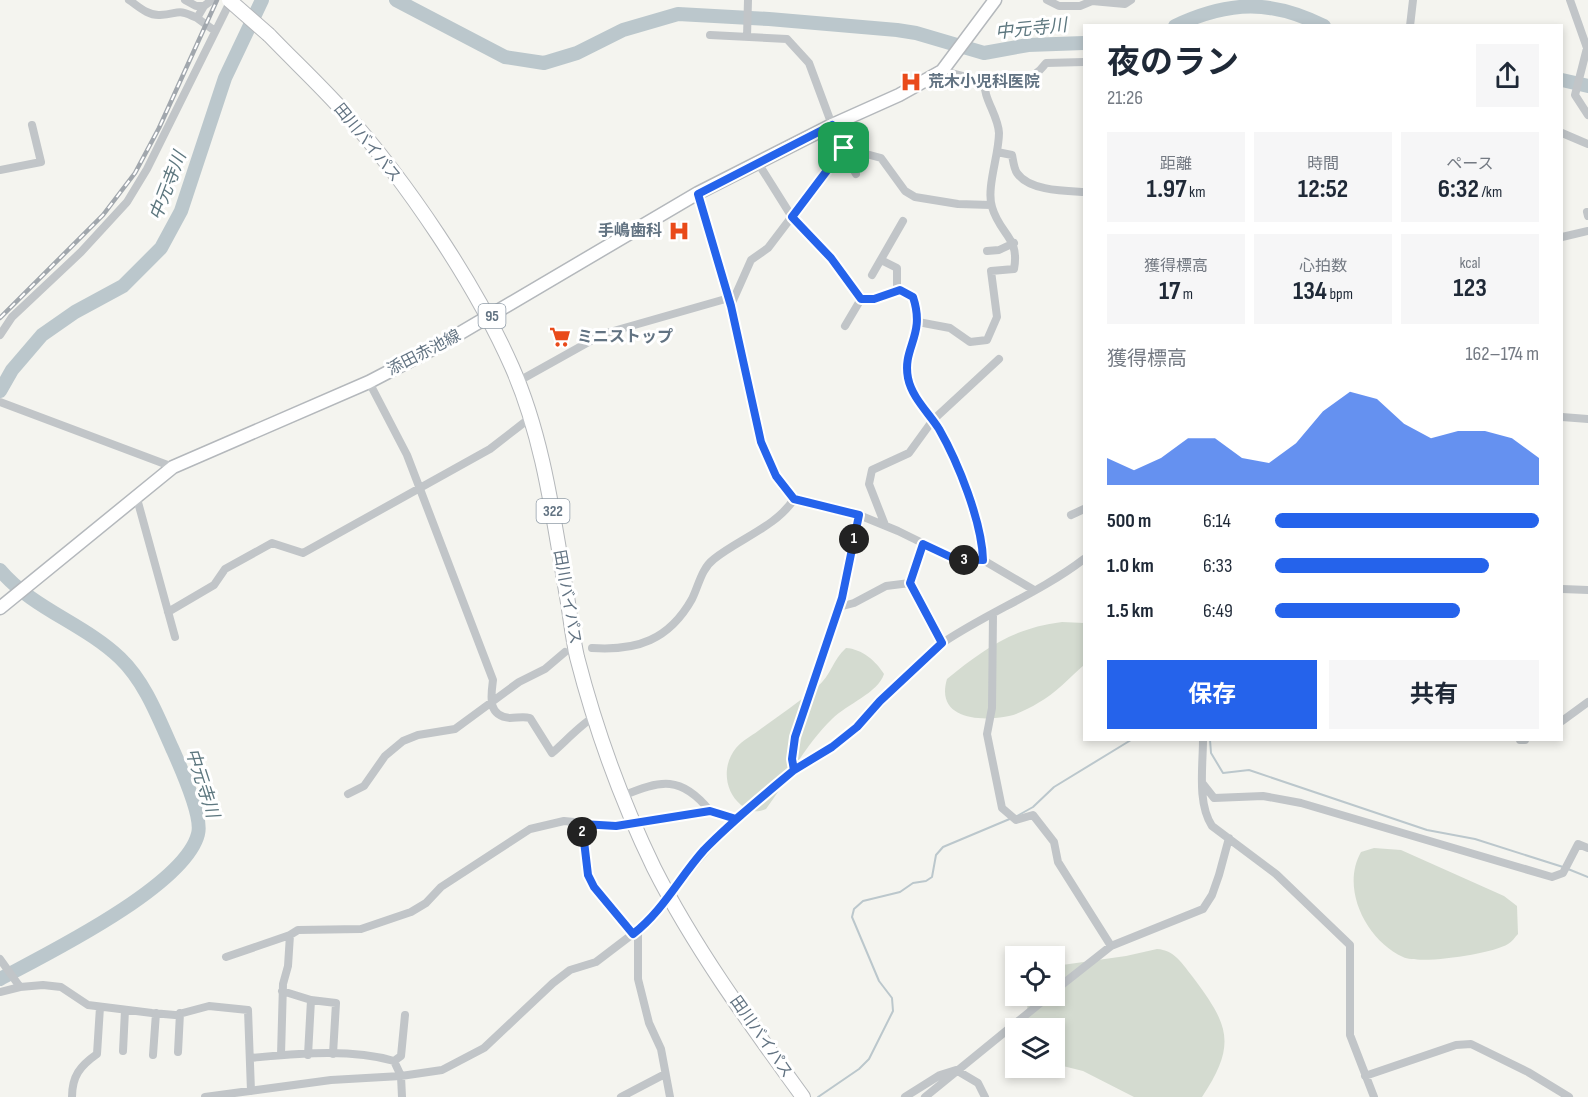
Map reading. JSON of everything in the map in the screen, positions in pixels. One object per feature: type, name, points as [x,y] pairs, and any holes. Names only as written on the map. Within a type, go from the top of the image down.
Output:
[{"type":"highway","name":"田川バイパス","points":[[230,0],[346,113],[428,219],[488,319],[517,382],[530,418],[550,495],[577,655],[622,796],[655,868],[701,948],[802,1096]]},
{"type":"main road","name":"添田赤池線","points":[[0,608],[173,467],[369,381],[488,319],[698,194],[832,125],[899,95],[942,71],[995,0]]},
{"type":"street","points":[[129,0],[148,13],[159,15],[182,11],[215,31]]},
{"type":"street","points":[[185,0],[204,6]]},
{"type":"street","points":[[197,18],[204,6],[212,0]]},
{"type":"street","points":[[0,335],[12,316],[81,252],[127,202],[147,169],[230,0]]},
{"type":"street","points":[[747,37],[748,0]]},
{"type":"street","points":[[1047,0],[1059,6],[1080,6],[1092,1],[1125,4],[1131,0]]},
{"type":"street","points":[[1410,24],[1413,0]]},
{"type":"street","points":[[1570,0],[1584,28],[1587,48],[1575,95],[1588,115]]},
{"type":"street","points":[[710,35],[787,39],[810,63],[832,125],[856,174]]},
{"type":"street","points":[[942,71],[1005,85],[1025,81],[1038,74],[1046,63],[1083,62]]},
{"type":"street","points":[[918,322],[950,328],[970,342],[987,340],[996,317],[991,271],[1014,269],[1017,253],[1014,243],[1000,228],[991,205],[997,152],[997,119],[984,88],[985,80]]},
{"type":"street","points":[[0,170],[41,162],[32,125]]},
{"type":"street","points":[[1563,133],[1588,144]]},
{"type":"street","points":[[843,149],[881,159],[905,191],[915,197],[958,204],[991,205]]},
{"type":"street","points":[[517,382],[603,334],[730,302],[751,260],[768,248],[843,149]]},
{"type":"street","points":[[997,152],[1012,155],[1017,174],[1031,184],[1060,191],[1083,192]]},
{"type":"street","points":[[758,163],[792,217],[831,258],[861,299]]},
{"type":"street","points":[[698,194],[730,302],[761,442],[776,476],[794,499],[859,515],[955,559],[983,560],[1034,590]]},
{"type":"street","points":[[872,275],[903,221]]},
{"type":"street","points":[[1563,237],[1588,231]]},
{"type":"street","points":[[987,250],[999,250],[1014,243]]},
{"type":"street","points":[[881,260],[897,268],[897,292]]},
{"type":"street","points":[[861,299],[874,299],[897,292],[908,292],[913,297],[918,333],[909,354],[908,378],[916,397],[933,420],[975,515],[982,542],[983,560]]},
{"type":"street","points":[[845,326],[861,299]]},
{"type":"street","points":[[885,525],[869,484],[872,470],[909,453],[933,420],[999,358]]},
{"type":"street","points":[[369,381],[407,455],[493,680],[490,702],[494,710],[506,717],[530,718],[552,753],[577,733],[588,719],[596,716]]},
{"type":"street","points":[[0,402],[173,467]]},
{"type":"street","points":[[1563,417],[1588,419]]},
{"type":"street","points":[[168,612],[214,585],[225,569],[272,543],[303,553],[490,449],[530,418]]},
{"type":"street","points":[[136,495],[175,637]]},
{"type":"street","points":[[592,648],[633,648],[668,629],[679,619],[692,599],[711,560],[788,509],[794,499]]},
{"type":"street","points":[[1071,515],[1083,509]]},
{"type":"street","points":[[794,770],[792,759],[795,737],[839,607],[859,515]]},
{"type":"street","points":[[923,544],[910,583],[942,643]]},
{"type":"street","points":[[205,1097],[331,1080],[401,1076],[442,1070],[484,1047],[570,970],[596,962],[635,932],[661,909],[703,851],[736,819],[794,770],[832,747],[857,727],[880,701],[942,643],[1034,590],[1060,578],[1083,560]]},
{"type":"street","points":[[839,607],[854,603],[886,586],[910,583]]},
{"type":"street","points":[[1563,589],[1588,590]]},
{"type":"street","points":[[993,614],[992,708],[987,734],[1002,808],[1006,814],[1014,818],[1033,816],[1047,831],[1054,842],[1058,862],[1111,946]]},
{"type":"street","points":[[348,794],[364,786],[386,756],[403,741],[418,735],[455,729],[490,702],[519,682],[545,669],[566,652]]},
{"type":"street","points":[[1563,720],[1588,702]]},
{"type":"street","points":[[1203,741],[1202,784],[1209,821],[1276,873],[1350,945],[1349,1027],[1355,1051],[1374,1097]]},
{"type":"street","points":[[622,796],[653,783],[664,782],[697,795],[710,811]]},
{"type":"street","points":[[1202,784],[1214,798],[1252,795],[1301,803],[1552,877],[1563,873],[1578,844],[1588,848]]},
{"type":"street","points":[[226,957],[290,935],[298,930],[361,929],[411,912],[426,903],[441,887],[530,829],[564,821],[616,826],[710,811],[736,819]]},
{"type":"street","points":[[582,824],[588,875],[594,887],[635,932],[638,979],[649,1023],[662,1049],[670,1097]]},
{"type":"street","points":[[1065,982],[1111,946],[1203,909],[1220,875],[1229,838]]},
{"type":"street","points":[[281,1055],[282,991],[290,935]]},
{"type":"street","points":[[0,960],[18,984]]},
{"type":"street","points":[[0,992],[18,984],[43,985],[61,987],[88,1005],[100,1007],[156,1013],[180,1013],[209,1006],[248,1010],[251,1091]]},
{"type":"street","points":[[282,991],[311,1000],[336,1003],[333,1054]]},
{"type":"street","points":[[308,1055],[311,1000]]},
{"type":"street","points":[[925,1097],[1037,1006]]},
{"type":"street","points":[[72,1097],[77,1072],[83,1064],[97,1054],[100,1007]]},
{"type":"street","points":[[123,1051],[125,1010]]},
{"type":"street","points":[[153,1055],[156,1013]]},
{"type":"street","points":[[178,1052],[180,1013]]},
{"type":"street","points":[[250,1058],[333,1054],[378,1057],[394,1061],[401,1056],[405,1015]]},
{"type":"street","points":[[1365,1077],[1456,1045],[1471,1044],[1528,1072],[1569,1097]]},
{"type":"street","points":[[394,1061],[401,1076],[402,1097]]},
{"type":"street","points":[[905,1097],[940,1075],[956,1070],[978,1083],[984,1097]]},
{"type":"street","points":[[621,1097],[665,1074]]},
{"type":"shaded area","points":[[1062,622],[1083,623],[1083,666],[1044,699],[1013,715],[998,718],[973,717],[954,710],[945,692],[947,679],[987,649],[1014,635]]},
{"type":"shaded area","points":[[846,648],[863,653],[873,660],[884,674],[881,681],[869,693],[838,714],[823,729],[805,751],[766,809],[753,811],[744,807],[735,799],[728,785],[727,770],[731,755],[744,741],[822,683]]},
{"type":"shaded area","points":[[1374,848],[1401,850],[1504,896],[1517,906],[1518,934],[1500,948],[1487,951],[1439,959],[1424,960],[1403,957],[1378,939],[1368,927],[1356,897],[1355,866],[1361,852]]},
{"type":"shaded area","points":[[1157,949],[1168,952],[1181,962],[1214,1008],[1224,1034],[1224,1048],[1221,1062],[1202,1097],[1134,1097],[1083,1071],[1065,1066],[1065,1018],[1028,1018],[1027,1006],[1065,1006],[1065,965]]},
{"type":"waterway","name":"中元寺川","points":[[0,391],[12,370],[42,335],[75,312],[123,286],[161,248],[181,211],[225,78],[262,0]]},
{"type":"waterway","name":"中元寺川","points":[[396,0],[505,57],[544,63],[577,53],[623,30],[678,14],[897,30],[916,33],[984,53],[1028,45],[1083,43]]},
{"type":"waterway","points":[[1179,24],[1214,11],[1251,6],[1287,11],[1320,24]]},
{"type":"waterway","name":"中元寺川","points":[[1563,80],[1588,86]]},
{"type":"waterway","name":"中元寺川","points":[[0,570],[27,595],[106,646],[129,667],[150,700],[176,756],[194,804],[199,826],[198,834],[188,854],[168,875],[142,896],[80,936],[0,979]]},
{"type":"waterway","points":[[1017,816],[1033,807],[1054,787],[1129,741]]},
{"type":"waterway","points":[[1210,741],[1211,753],[1223,773],[1249,770],[1427,830],[1475,839],[1563,867]]},
{"type":"waterway","points":[[818,1097],[859,1069],[869,1059],[893,1011],[892,998],[879,981],[852,917],[854,909],[863,901],[900,892],[913,883],[926,881],[932,877],[936,855],[943,847],[1012,818]]},
{"type":"waterway","points":[[1568,869],[1588,877]]},
{"type":"railway","points":[[0,318],[103,215],[135,173],[159,128],[217,0]]},
{"type":"place","name":"荒木小児科医院","points":[[911,82]]},
{"type":"place","name":"手嶋歯科","points":[[679,231]]},
{"type":"place","name":"ミニストップ","points":[[560,337]]},
{"type":"route","points":[[844,148],[832,125],[698,194],[731,306],[761,442],[776,476],[783,488],[794,499],[820,503],[859,515],[842,598],[795,737],[792,759],[794,770],[736,819],[703,851],[661,909],[633,934],[594,887],[588,875],[582,824],[616,826],[710,811],[736,819],[794,770],[832,747],[857,727],[880,701],[942,643],[910,583],[923,544],[955,559],[983,560],[982,542],[975,515],[940,432],[916,397],[908,378],[909,354],[918,333],[917,309],[913,297],[908,292],[900,290],[892,295],[861,299],[831,258],[792,217],[825,170],[839,157],[844,148]]}]
